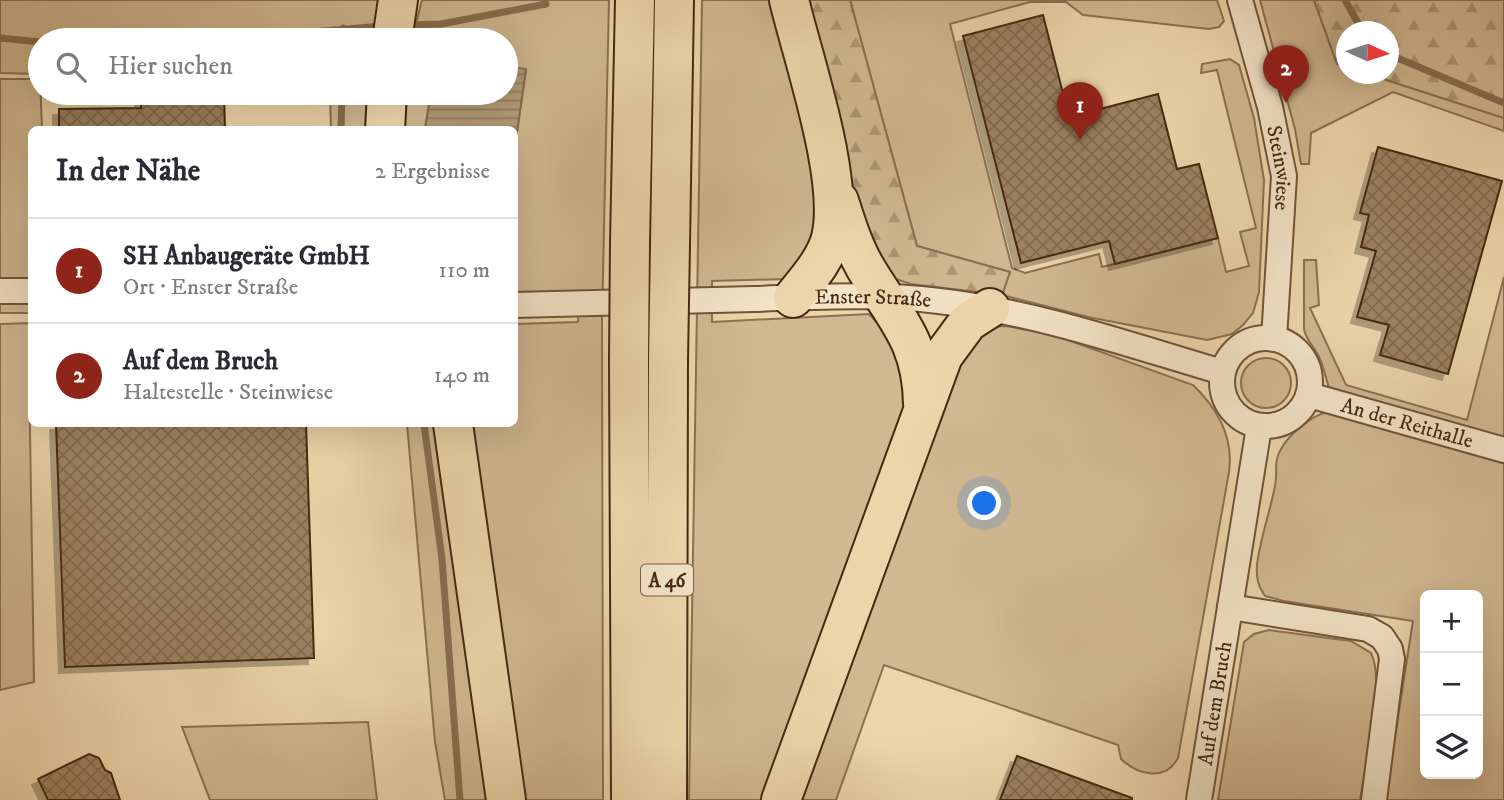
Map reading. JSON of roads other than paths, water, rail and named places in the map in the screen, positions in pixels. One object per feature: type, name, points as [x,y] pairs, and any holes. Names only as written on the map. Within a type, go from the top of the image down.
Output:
[{"type":"highway","name":"A 46","points":[[631,800],[629,360],[635,0]]},
{"type":"highway","name":"A 46","points":[[667,800],[668,360],[674,0]]},
{"type":"highway","points":[[789,0],[834,185],[852,241],[902,322],[920,362],[923,409]]},
{"type":"highway","points":[[385,126],[386,105]]},
{"type":"highway","points":[[793,298],[814,272],[831,240],[834,185]]},
{"type":"highway","points":[[781,800],[950,341],[968,322],[990,308]]},
{"type":"highway","points":[[453,427],[506,800]]},
{"type":"street","name":"Steinwiese","points":[[1240,0],[1270,107],[1284,176],[1275,339]]},
{"type":"street","points":[[0,291],[28,290]]},
{"type":"street","name":"Enster Straße","points":[[518,305],[886,297],[990,308],[1079,329],[1223,372]]},
{"type":"street","points":[[1275,339],[1296,350],[1306,362],[1310,375],[1309,395],[1298,414],[1286,422],[1259,427],[1240,418],[1226,403],[1222,388],[1223,372],[1228,358],[1239,347],[1253,340],[1275,339]]},
{"type":"street","name":"An der Reithalle","points":[[1309,395],[1504,450]]},
{"type":"street","name":"Auf dem Bruch","points":[[1199,800],[1259,427]]},
{"type":"street","points":[[1230,607],[1368,629],[1387,643],[1392,659],[1374,800]]},
{"type":"waterway","points":[[1345,0],[1357,21]]},
{"type":"waterway","points":[[405,25],[441,24],[546,4]]},
{"type":"waterway","points":[[359,28],[382,26]]},
{"type":"waterway","points":[[0,38],[28,41]]},
{"type":"waterway","points":[[1399,59],[1504,103]]},
{"type":"waterway","points":[[341,126],[342,105]]},
{"type":"waterway","points":[[424,427],[442,559],[460,800]]},
{"type":"place","name":"Auf dem Bruch","points":[[1286,103]]},
{"type":"place","name":"SH Anbaugeräte GmbH","points":[[1080,140]]}]
